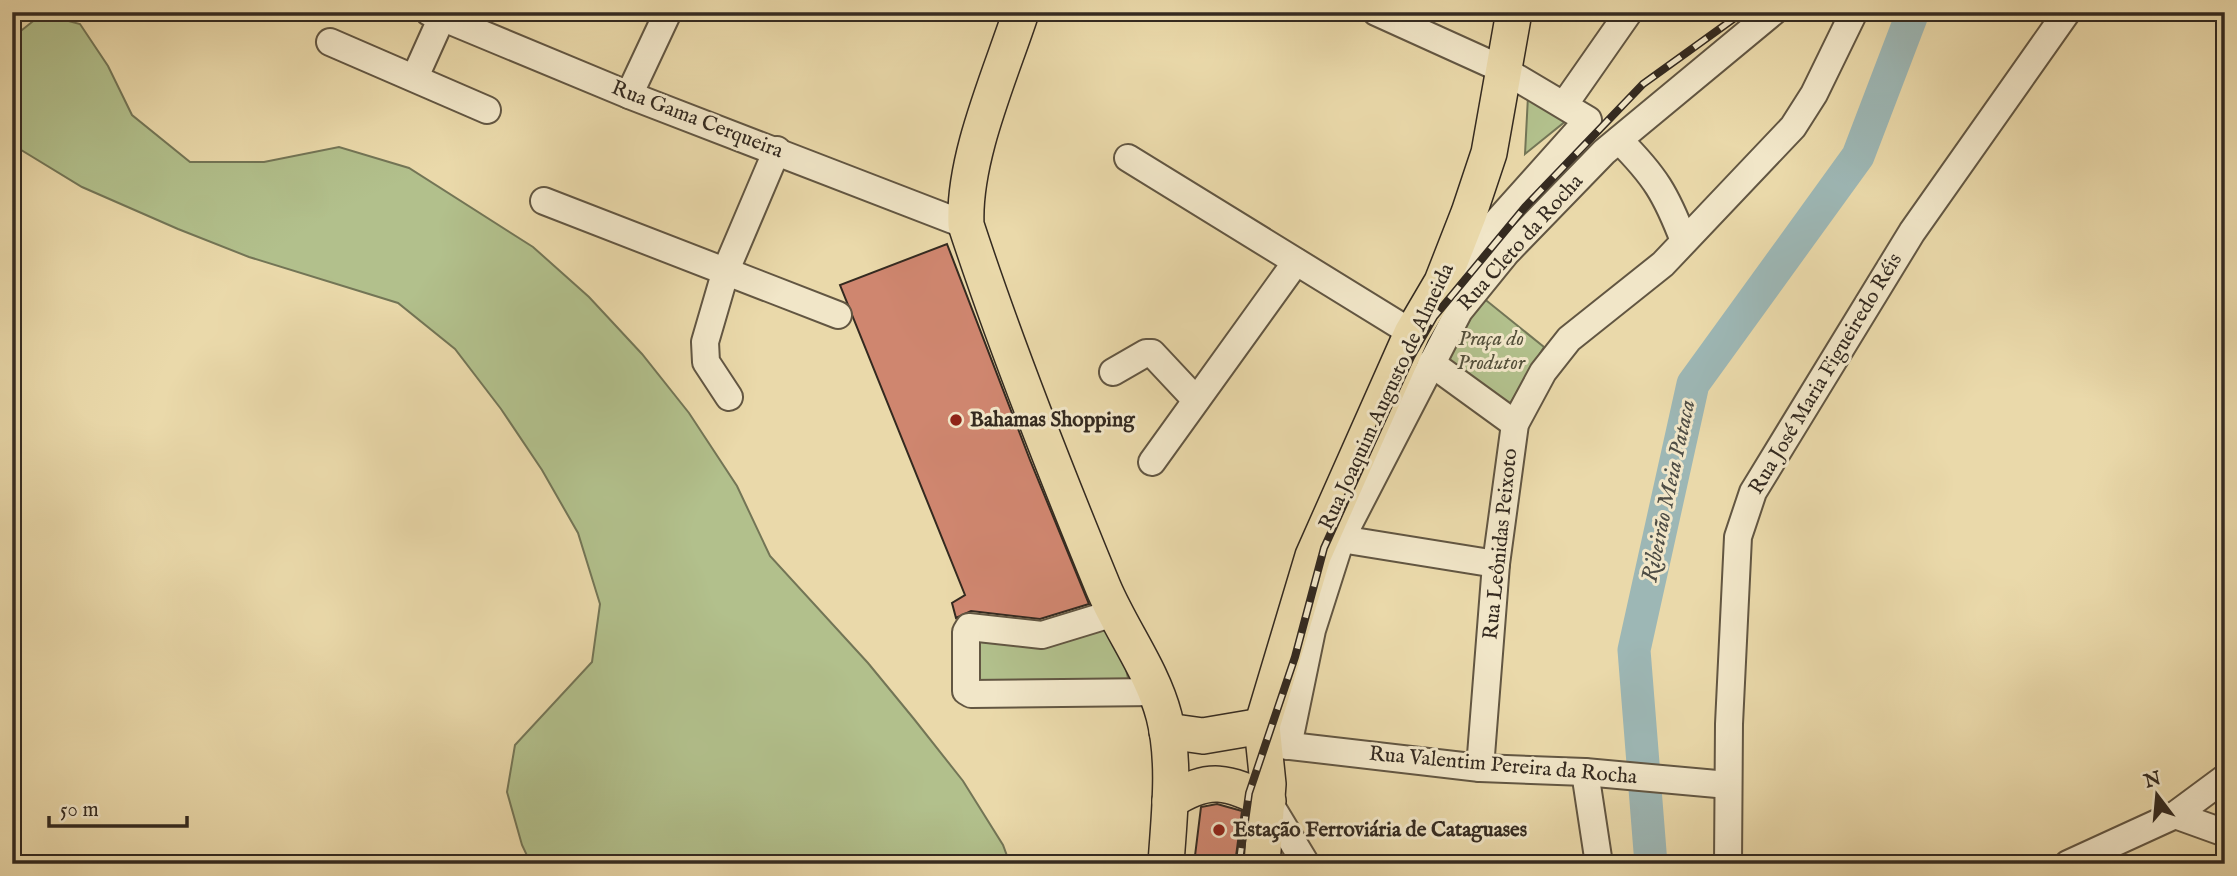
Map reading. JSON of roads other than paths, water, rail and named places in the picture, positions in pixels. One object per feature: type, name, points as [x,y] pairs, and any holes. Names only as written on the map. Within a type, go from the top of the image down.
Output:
[{"type":"main road","points":[[1021,12],[977,146],[965,211],[966,225],[1073,515],[1114,613],[1156,692],[1167,731],[1170,802],[1166,864]]},
{"type":"main road","name":"Rua Joaquim Augusto de Almeida","points":[[1262,864],[1273,740],[1312,556],[1412,333],[1443,282],[1489,153],[1514,12]]},
{"type":"main road","points":[[1167,731],[1273,740]]},
{"type":"main road","points":[[1203,736],[1233,750],[1247,763],[1268,801]]},
{"type":"main road","points":[[1170,802],[1191,788],[1212,782],[1230,785],[1268,801]]},
{"type":"street","points":[[629,95],[668,12]]},
{"type":"street","points":[[1376,12],[1504,70],[1588,120],[1443,282]]},
{"type":"street","points":[[1564,105],[1629,12]]},
{"type":"street","name":"Rua Cleto da Rocha","points":[[1273,740],[1341,539],[1459,311],[1506,253],[1604,152],[1773,12]]},
{"type":"street","points":[[1515,424],[1543,372],[1569,339],[1663,264],[1793,127],[1814,94],[1854,12]]},
{"type":"street","name":"Rua José Maria Figueiredo Réis","points":[[1728,864],[1728,785],[1738,537],[1753,492],[1912,232],[2067,12]]},
{"type":"street","points":[[415,77],[435,15]]},
{"type":"street","name":"Rua Gama Cerqueira","points":[[435,15],[629,95],[966,225]]},
{"type":"street","points":[[330,42],[487,110]]},
{"type":"street","points":[[1619,140],[1649,170],[1667,196],[1684,241]]},
{"type":"street","points":[[729,397],[706,362],[704,351],[726,270],[776,150]]},
{"type":"street","points":[[1128,158],[1412,333]]},
{"type":"street","points":[[544,201],[838,315]]},
{"type":"street","points":[[1152,462],[1296,262]]},
{"type":"street","points":[[1113,372],[1146,353],[1152,353],[1196,400]]},
{"type":"street","name":"Rua Leônidas Peixoto","points":[[1432,363],[1515,424],[1496,564],[1480,768]]},
{"type":"street","points":[[1341,539],[1496,564]]},
{"type":"street","points":[[1114,613],[1042,635],[969,627],[966,632],[966,691],[971,694],[1156,692]]},
{"type":"street","name":"Rua Valentim Pereira da Rocha","points":[[1273,740],[1480,768],[1585,772],[1728,785]]},
{"type":"street","points":[[1585,772],[1599,864]]},
{"type":"street","points":[[2068,864],[2175,815],[2225,778]]},
{"type":"street","points":[[1268,801],[1306,864]]},
{"type":"street","points":[[2175,815],[2225,833]]},
{"type":"waterway","name":"Ribeirão Meia Pataca","points":[[1651,864],[1634,650],[1693,384],[1858,156],[1913,12]]},
{"type":"railway","points":[[1239,864],[1249,793],[1295,657],[1324,548],[1411,357],[1434,317],[1525,207],[1643,84],[1743,12]]},
{"type":"place","name":"Bahamas Shopping","points":[[956,420]]},
{"type":"place","name":"Estação Ferroviária de Cataguases","points":[[1219,830]]},
{"type":"park label","name":"Praça do Produtor","points":[[1491,351]]}]
